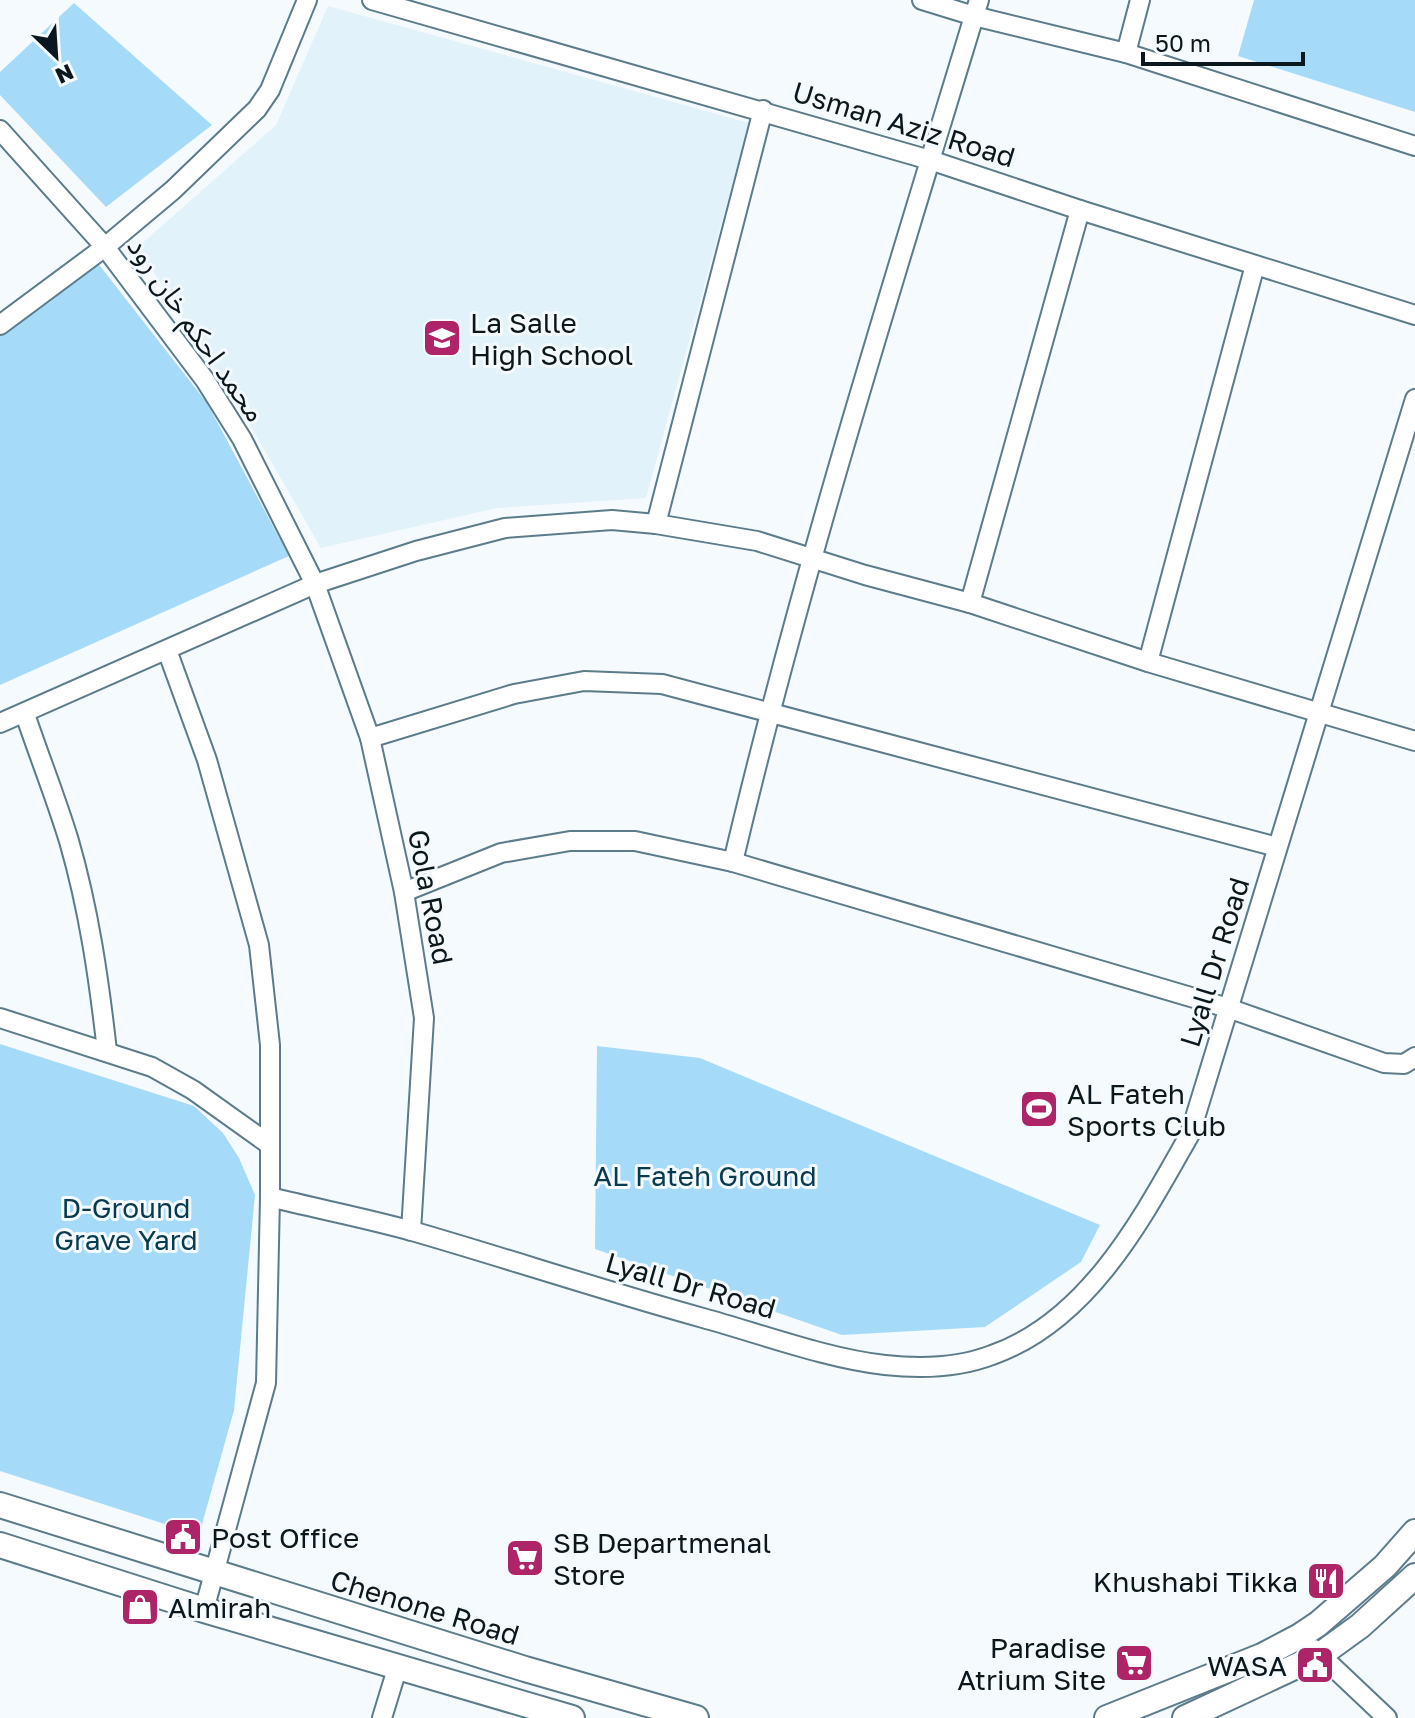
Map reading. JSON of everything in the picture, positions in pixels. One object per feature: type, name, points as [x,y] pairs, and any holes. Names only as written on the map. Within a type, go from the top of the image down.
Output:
[{"type":"street","points":[[0,325],[105,247],[173,190],[257,109],[270,90],[307,0]]},
{"type":"street","name":"Usman Aziz Road","points":[[372,0],[930,160],[1415,315]]},
{"type":"street","points":[[922,0],[977,8],[1415,146]]},
{"type":"street","points":[[1126,53],[1140,0]]},
{"type":"street","points":[[733,862],[768,712],[977,8]]},
{"type":"street","points":[[656,524],[763,110]]},
{"type":"street","name":"محمد احكم خان رود","points":[[0,130],[105,247],[205,380],[242,439],[315,584]]},
{"type":"street","points":[[970,603],[1080,210]]},
{"type":"street","points":[[1148,662],[1255,265]]},
{"type":"street","name":"Lyall Dr Road","points":[[270,1197],[411,1231],[601,1290],[840,1356],[929,1368],[994,1355],[1038,1333],[1070,1306],[1100,1274],[1150,1204],[1190,1134],[1415,399]]},
{"type":"street","points":[[0,723],[315,584],[416,551],[505,528],[612,520],[757,541],[865,575],[970,603],[1148,662],[1415,741]]},
{"type":"street","name":"Gola Road","points":[[315,584],[370,738],[404,892],[424,1018],[411,1231]]},
{"type":"street","points":[[167,650],[207,760],[259,945],[270,1045],[266,1383],[204,1610]]},
{"type":"street","points":[[370,738],[514,694],[584,681],[662,684],[1277,847]]},
{"type":"street","points":[[25,714],[69,841],[98,970],[107,1051]]},
{"type":"street","points":[[404,892],[501,853],[570,841],[635,841],[733,862],[1228,1008],[1384,1063],[1404,1064],[1415,1057]]},
{"type":"street","points":[[0,1018],[152,1067],[193,1090],[270,1145]]},
{"type":"street","name":"Chenone Road","points":[[0,1505],[525,1669],[696,1718]]},
{"type":"street","points":[[1107,1718],[1262,1656],[1300,1636],[1385,1566],[1415,1532]]},
{"type":"street","points":[[0,1545],[397,1669],[572,1718]]},
{"type":"street","points":[[1185,1718],[1320,1655],[1360,1626],[1415,1576]]},
{"type":"street","points":[[1300,1636],[1387,1718]]},
{"type":"street","points":[[382,1718],[397,1669]]},
{"type":"shaded area","name":"La Salle High School","points":[[328,6],[749,123],[646,498],[497,508],[321,548],[253,430],[138,247],[276,125]]},
{"type":"green space","points":[[1254,0],[1415,0],[1415,112],[1238,56]]},
{"type":"green space","points":[[74,3],[212,125],[106,207],[0,95],[0,72]]},
{"type":"green space","points":[[93,257],[207,403],[289,556],[0,685],[0,330]]},
{"type":"green space","name":"D-Ground Grave Yard","points":[[0,1044],[194,1106],[223,1133],[239,1158],[255,1195],[234,1410],[199,1535],[0,1471]]},
{"type":"green space","name":"AL Fateh Ground","points":[[597,1046],[700,1058],[1100,1225],[1081,1262],[985,1327],[842,1335],[595,1249]]},
{"type":"place","name":"La Salle High School","points":[[442,338]]},
{"type":"place","name":"AL Fateh Sports Club","points":[[1039,1109]]},
{"type":"place","name":"Post Office","points":[[183,1537]]},
{"type":"place","name":"SB Departmenal Store","points":[[525,1558]]},
{"type":"place","name":"Khushabi Tikka","points":[[1326,1581]]},
{"type":"place","name":"Almirah","points":[[140,1607]]},
{"type":"place","name":"Paradise Atrium Site","points":[[1134,1663]]},
{"type":"place","name":"WASA","points":[[1315,1665]]}]
